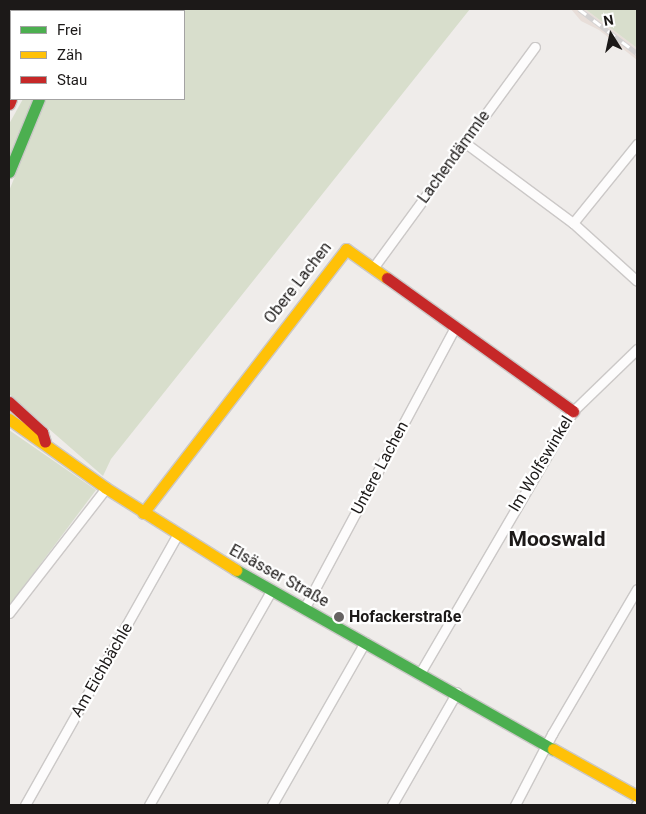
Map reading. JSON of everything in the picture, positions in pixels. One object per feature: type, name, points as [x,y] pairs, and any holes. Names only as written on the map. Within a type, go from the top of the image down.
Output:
[{"type":"main road","points":[[9,172],[39,100]]},
{"type":"main road","name":"Obere Lachen","points":[[143,513],[182,457],[346,249],[573,411]]},
{"type":"main road","name":"Elsässer Straße","points":[[9,402],[42,432],[45,442]]},
{"type":"main road","name":"Elsässer Straße","points":[[9,419],[36,440],[45,442],[106,488],[177,535],[271,591],[457,692],[637,796]]},
{"type":"street","name":"Lachendämmle","points":[[373,268],[534,47]]},
{"type":"street","points":[[464,142],[573,223],[637,281]]},
{"type":"street","points":[[573,223],[637,144]]},
{"type":"street","name":"Untere Lachen","points":[[304,609],[455,327]]},
{"type":"street","name":"Im Wolfswinkel","points":[[420,673],[573,411],[637,349]]},
{"type":"street","points":[[9,613],[106,488]]},
{"type":"street","name":"Am Eichbächle","points":[[25,805],[177,535]]},
{"type":"street","points":[[515,805],[637,589]]},
{"type":"street","points":[[149,805],[271,591]]},
{"type":"street","points":[[272,805],[366,642]]},
{"type":"street","points":[[392,805],[457,692]]},
{"type":"shaded area","points":[[571,9],[585,9],[637,48],[637,60],[599,30],[581,21]]},
{"type":"green space","points":[[470,9],[111,459],[103,476],[9,394],[9,191],[46,100],[185,100],[185,10],[80,10]]},
{"type":"green space","points":[[585,9],[637,9],[637,48]]},
{"type":"green space","points":[[22,100],[34,100],[9,159],[9,124]]},
{"type":"green space","points":[[9,430],[96,490],[9,606]]},
{"type":"railway","points":[[579,9],[637,53]]},
{"type":"traffic: fast","points":[[9,172],[39,100]]},
{"type":"traffic: fast","points":[[236,570],[553,749]]},
{"type":"traffic: slow","points":[[143,513],[346,249],[387,278]]},
{"type":"traffic: slow","points":[[9,419],[106,488],[236,570]]},
{"type":"traffic: slow","points":[[553,749],[637,796]]},
{"type":"traffic: jam","points":[[9,104],[11,100]]},
{"type":"traffic: jam","points":[[387,278],[573,411]]},
{"type":"traffic: jam","points":[[9,402],[42,432],[45,442]]},
{"type":"place","name":"Hofackerstraße","points":[[339,617]]},
{"type":"district","name":"Mooswald","points":[[557,539]]}]
